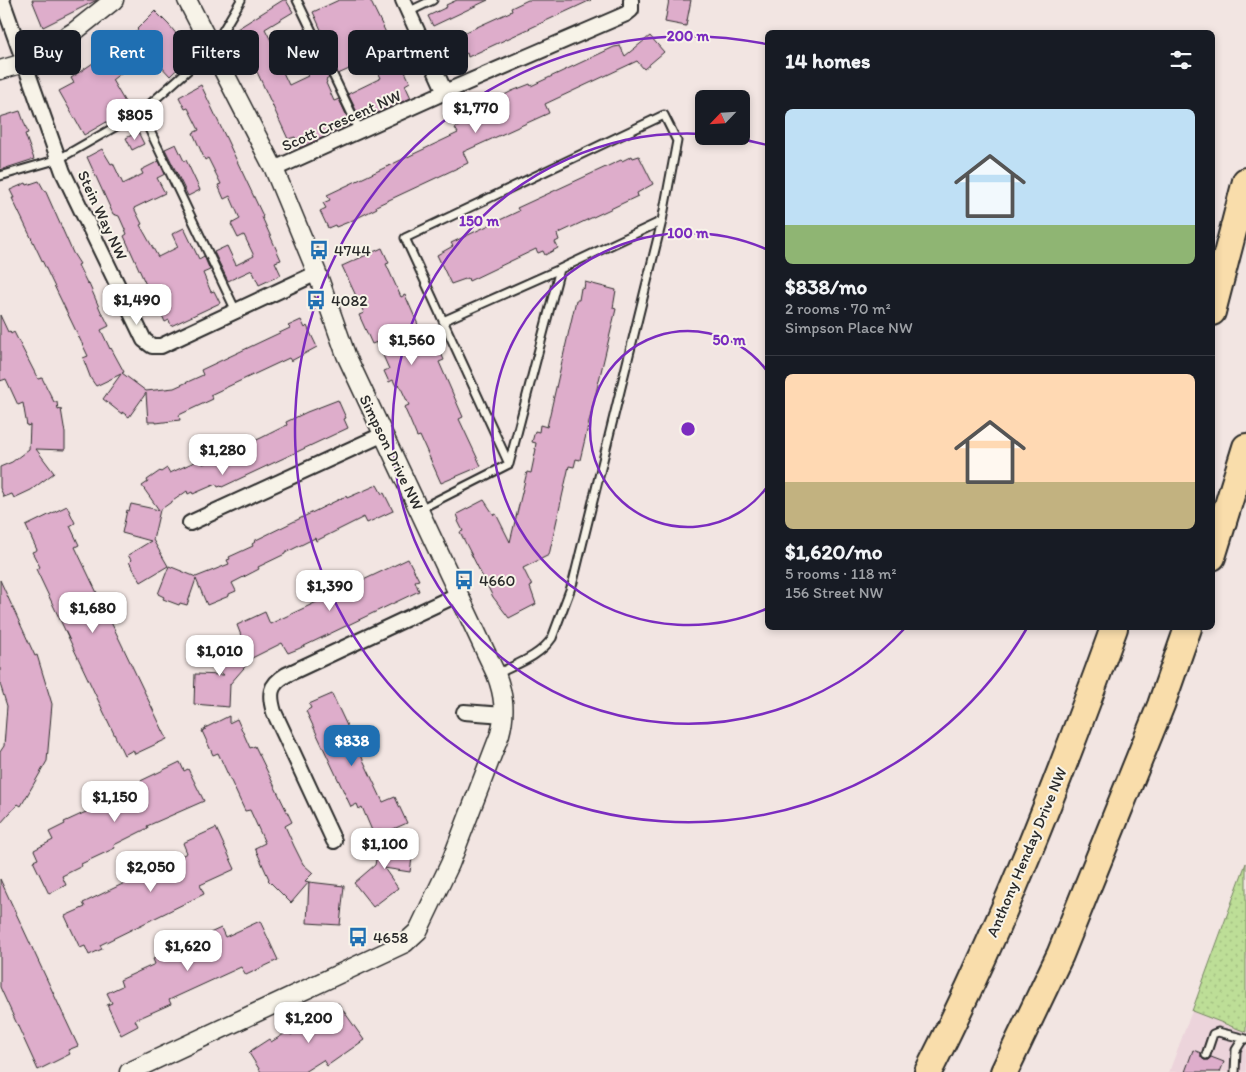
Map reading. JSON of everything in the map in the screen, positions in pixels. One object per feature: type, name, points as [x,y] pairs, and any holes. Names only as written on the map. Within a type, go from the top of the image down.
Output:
[{"type":"highway","points":[[1215,300],[1246,180]]},
{"type":"highway","points":[[1215,547],[1246,447]]},
{"type":"highway","name":"Anthony Henday Drive NW","points":[[928,1072],[1006,904],[1047,806],[1113,630]]},
{"type":"highway","points":[[1004,1072],[1060,955],[1161,705],[1187,630]]},
{"type":"street","name":"Stein Way NW","points":[[2,0],[15,37]]},
{"type":"street","name":"Simpson Drive NW","points":[[187,0],[202,30]]},
{"type":"street","name":"Scott Crescent NW","points":[[274,169],[445,92],[626,14],[631,10],[631,0]]},
{"type":"street","points":[[76,30],[112,1]]},
{"type":"street","points":[[406,6],[445,92]]},
{"type":"street","points":[[0,70],[15,66]]},
{"type":"street","name":"Stein Way NW","points":[[28,75],[59,159],[144,340],[152,346],[161,346],[317,273]]},
{"type":"street","name":"Simpson Drive NW","points":[[129,1072],[386,952],[414,936],[428,912],[450,864],[500,734],[504,715],[503,694],[496,674],[346,354],[317,273],[274,169],[225,75]]},
{"type":"street","points":[[190,523],[384,434]]},
{"type":"street","points":[[334,841],[274,712],[271,702],[271,689],[278,680],[459,594]]},
{"type":"street","points":[[464,712],[504,715]]},
{"type":"lane","points":[[223,30],[241,0]]},
{"type":"lane","points":[[297,0],[360,131]]},
{"type":"lane","points":[[406,6],[433,0]]},
{"type":"lane","points":[[0,176],[59,159],[141,112],[183,75]]},
{"type":"lane","points":[[141,112],[236,311]]},
{"type":"lane","points":[[496,674],[535,655],[548,645],[573,582],[662,221],[677,141],[664,115],[405,238],[509,464]]},
{"type":"lane","points":[[443,321],[662,221]]},
{"type":"lane","points":[[420,509],[509,464],[560,269]]},
{"type":"lane","points":[[1206,1055],[1213,1034],[1218,1032],[1245,1039],[1236,1050],[1234,1072]]},
{"type":"shaded area","points":[[1246,863],[1246,1072],[1169,1072],[1192,1011]]},
{"type":"green space","points":[[1246,863],[1246,1032],[1192,1011]]},
{"type":"building","points":[[32,0],[97,0],[43,27]]},
{"type":"building","points":[[283,0],[286,0],[293,12],[265,29],[269,37],[269,75],[284,75],[289,85],[308,75],[328,75],[329,78],[326,80],[326,83],[334,101],[339,99],[351,125],[300,148],[295,137],[288,139],[258,75],[259,30],[238,30]]},
{"type":"building","points":[[339,0],[370,0],[385,30],[348,30],[348,70],[338,74],[338,30],[321,30],[313,12]]},
{"type":"building","points":[[457,0],[488,0],[433,26],[428,16]]},
{"type":"building","points":[[528,0],[591,0],[468,57],[468,31],[512,11],[511,8]]},
{"type":"building","points":[[669,0],[691,0],[686,26],[665,22]]},
{"type":"building","points":[[155,11],[173,30],[173,73],[170,76],[163,68],[163,30],[137,29]]},
{"type":"building","points":[[650,36],[664,52],[644,69],[637,61],[545,104],[549,113],[463,152],[468,163],[376,206],[377,208],[351,221],[328,228],[320,211],[326,208],[323,203],[330,200],[327,195],[458,133],[455,128],[459,126],[456,120],[512,91],[530,84],[531,86],[614,47],[620,46],[625,56]]},
{"type":"building","points":[[91,64],[91,75],[118,75],[112,80],[129,109],[84,135],[59,91],[74,83],[71,78],[75,75],[81,75],[81,71]]},
{"type":"building","points":[[380,75],[407,75],[410,82],[405,85],[411,98],[361,120],[348,94],[381,78]]},
{"type":"building","points":[[201,85],[263,216],[281,260],[275,262],[281,275],[259,285],[252,270],[228,281],[214,252],[227,246],[236,265],[254,256],[244,235],[238,238],[231,224],[240,219],[230,196],[224,199],[218,185],[221,184],[208,158],[205,160],[193,133],[199,130],[188,108],[185,109],[179,97]]},
{"type":"building","points":[[20,111],[28,133],[25,134],[34,159],[0,170],[0,117]]},
{"type":"building","points":[[138,132],[144,144],[132,150],[126,138]]},
{"type":"building","points":[[176,144],[200,190],[188,196],[165,149]]},
{"type":"building","points":[[102,149],[111,164],[113,163],[123,184],[143,174],[141,170],[159,161],[165,174],[157,178],[165,193],[134,208],[142,224],[140,225],[158,257],[178,247],[172,234],[184,228],[199,259],[204,256],[210,270],[203,273],[211,292],[214,291],[220,303],[171,326],[169,320],[165,322],[124,236],[127,234],[119,216],[113,214],[87,157]]},
{"type":"building","points":[[632,156],[633,158],[639,156],[653,184],[637,193],[638,196],[557,234],[559,240],[555,242],[558,248],[545,255],[543,251],[538,253],[536,249],[469,281],[468,278],[451,284],[437,255],[453,246],[451,243],[519,211],[517,208]]},
{"type":"building","points":[[39,181],[109,326],[101,330],[124,372],[122,373],[146,391],[174,388],[203,375],[201,370],[290,328],[288,326],[301,320],[305,328],[307,326],[317,347],[291,361],[289,358],[210,395],[213,399],[179,415],[180,420],[148,422],[146,393],[129,417],[122,412],[122,414],[103,399],[121,374],[96,386],[91,379],[83,358],[88,356],[12,198],[14,198],[10,190],[26,183],[27,185]]},
{"type":"building","points":[[382,248],[389,263],[386,264],[401,297],[405,295],[427,345],[431,349],[438,346],[444,360],[439,362],[463,417],[459,419],[481,466],[441,483],[420,436],[417,437],[404,407],[409,405],[399,384],[396,386],[393,380],[389,382],[384,371],[389,369],[377,342],[372,344],[359,315],[364,313],[342,266]]},
{"type":"building","points":[[585,282],[616,290],[613,308],[616,309],[580,460],[576,459],[574,467],[569,466],[549,555],[523,568],[532,586],[530,587],[536,604],[509,618],[493,597],[460,532],[463,531],[457,514],[484,500],[494,515],[496,514],[510,542],[527,472],[531,473],[536,449],[536,443],[532,442],[535,431],[539,432],[540,425],[547,427],[576,300],[579,300],[581,288],[584,289]]},
{"type":"building","points":[[0,315],[8,332],[10,331],[11,334],[14,332],[38,379],[42,378],[54,402],[57,402],[58,410],[61,409],[65,433],[65,450],[36,449],[54,473],[31,490],[14,498],[12,494],[4,497],[0,488],[0,467],[12,462],[29,449],[30,425],[27,426],[23,403],[18,405],[6,379],[0,381]]},
{"type":"building","points":[[338,400],[348,428],[222,487],[218,487],[216,484],[193,494],[192,492],[188,494],[187,491],[160,510],[153,540],[168,566],[141,582],[129,562],[131,560],[128,555],[151,541],[122,533],[127,510],[129,511],[131,504],[159,510],[142,486],[148,482],[147,480],[167,468],[170,473],[201,459],[203,464],[287,425],[286,422],[307,412]]},
{"type":"building","points":[[377,485],[382,494],[384,493],[393,511],[367,523],[364,517],[316,541],[315,538],[285,553],[232,583],[236,591],[229,594],[229,596],[207,605],[196,579],[187,605],[180,603],[179,605],[163,599],[164,597],[158,594],[169,566],[196,577],[229,564],[227,560],[230,559],[229,557],[253,546],[254,541],[346,496],[347,498]]},
{"type":"building","points":[[67,506],[75,523],[70,526],[79,545],[75,547],[167,739],[135,754],[133,750],[124,755],[36,569],[40,567],[32,552],[37,550],[26,526]]},
{"type":"building","points":[[408,559],[419,580],[415,581],[419,591],[298,649],[288,653],[282,643],[250,659],[237,625],[265,612],[270,624]]},
{"type":"building","points":[[0,580],[35,656],[37,655],[52,704],[47,761],[21,806],[18,804],[0,824],[0,752],[4,746],[7,706],[0,684]]},
{"type":"building","points":[[226,639],[250,661],[230,684],[229,707],[194,704],[195,674],[224,675],[207,660]]},
{"type":"building","points":[[332,694],[383,802],[395,797],[407,823],[380,835],[381,829],[373,833],[362,807],[359,809],[357,804],[351,807],[306,711],[311,708],[309,704]]},
{"type":"building","points":[[229,716],[229,723],[237,719],[250,748],[255,746],[292,822],[285,826],[294,846],[303,864],[313,873],[305,881],[309,882],[291,903],[268,880],[255,848],[265,843],[250,810],[245,811],[218,753],[213,755],[202,731]]},
{"type":"building","points":[[180,762],[184,771],[188,769],[204,801],[147,826],[148,828],[114,845],[115,848],[81,864],[82,866],[62,876],[66,885],[49,894],[33,861],[38,859],[34,850],[53,840],[49,832],[65,824],[64,822],[99,806],[97,802]]},
{"type":"building","points":[[216,828],[235,869],[200,885],[204,894],[100,945],[102,949],[89,955],[85,946],[80,948],[65,916],[85,907],[83,903],[187,853],[183,843]]},
{"type":"building","points":[[380,838],[414,844],[410,872],[384,868],[398,888],[373,907],[354,883],[375,865]]},
{"type":"building","points":[[0,879],[78,1046],[68,1050],[70,1054],[38,1070],[0,987]]},
{"type":"building","points":[[309,882],[344,886],[340,925],[307,923]]},
{"type":"building","points":[[260,921],[278,960],[246,975],[241,967],[169,1000],[171,1004],[135,1020],[138,1026],[121,1035],[107,1005],[112,1003],[107,993],[122,986],[120,980],[155,964],[153,959],[221,928],[225,937]]},
{"type":"building","points":[[338,1003],[364,1040],[327,1066],[323,1060],[304,1072],[261,1072],[249,1053],[252,1050],[269,1039],[271,1042],[289,1031],[291,1035]]},
{"type":"building","points":[[1193,1050],[1201,1053],[1201,1057],[1204,1060],[1208,1060],[1211,1057],[1224,1062],[1220,1072],[1185,1072]]},
{"type":"place","name":"4744","points":[[319,250]]},
{"type":"place","name":"4082","points":[[316,300]]},
{"type":"place","name":"4660","points":[[464,580]]},
{"type":"place","name":"4658","points":[[358,937]]}]
